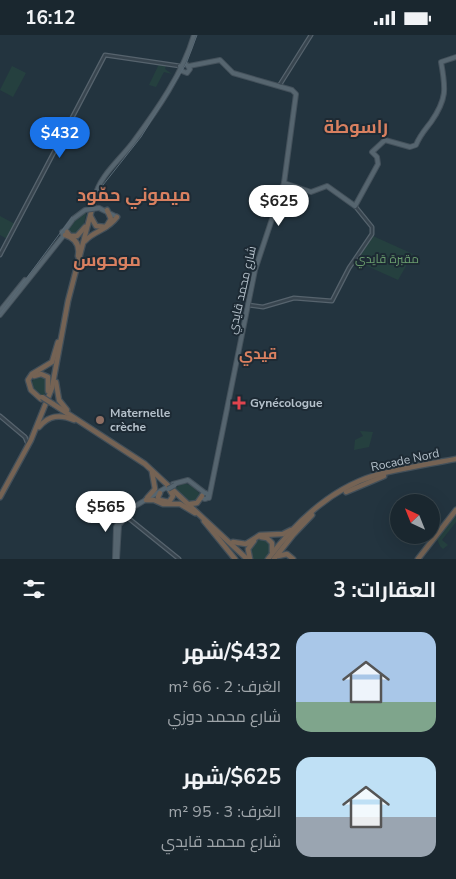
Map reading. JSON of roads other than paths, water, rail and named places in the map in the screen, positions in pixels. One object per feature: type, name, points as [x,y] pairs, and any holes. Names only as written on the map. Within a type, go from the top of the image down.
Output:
[{"type":"highway","points":[[94,196],[91,215],[65,317],[56,372],[56,393],[59,400],[76,420],[170,486],[247,559]]},
{"type":"highway","points":[[0,497],[33,432],[48,393],[54,373],[66,297],[94,196]]},
{"type":"highway","points":[[106,210],[111,219],[106,227]]},
{"type":"highway","points":[[91,215],[96,226],[106,227]]},
{"type":"highway","points":[[106,227],[116,216]]},
{"type":"highway","points":[[84,242],[91,235],[107,228],[116,216]]},
{"type":"highway","points":[[65,232],[70,236],[77,236],[85,227]]},
{"type":"highway","points":[[65,232],[77,243],[78,256]]},
{"type":"highway","points":[[59,340],[52,362],[32,374],[28,380],[30,390],[140,460],[189,503],[235,559]]},
{"type":"highway","points":[[33,432],[56,372]]},
{"type":"highway","points":[[42,398],[31,387],[31,381],[36,375],[43,374],[49,379],[48,393]]},
{"type":"highway","points":[[0,493],[26,439],[44,421],[52,417],[64,416],[76,420]]},
{"type":"highway","name":"Rocade Nord","points":[[271,558],[294,528],[333,497],[367,479],[410,467],[456,461]]},
{"type":"highway","name":"Rocade Nord","points":[[271,558],[305,522],[349,490],[395,473],[456,461]]},
{"type":"highway","points":[[152,472],[155,485],[153,492],[147,499],[163,504],[180,504],[197,512]]},
{"type":"highway","points":[[160,493],[159,500],[164,503],[169,502],[173,496],[170,486]]},
{"type":"highway","points":[[189,503],[197,503],[206,496]]},
{"type":"highway","points":[[197,512],[198,505],[206,496]]},
{"type":"highway","points":[[419,559],[456,511]]},
{"type":"highway","points":[[204,521],[247,559]]},
{"type":"highway","points":[[225,538],[235,543],[246,544],[260,535],[282,534],[294,528]]},
{"type":"highway","points":[[247,559],[250,546],[255,540],[264,537],[272,543],[271,558]]},
{"type":"highway","points":[[271,558],[284,553],[290,555],[293,559]]},
{"type":"main road","points":[[94,196],[100,183],[139,133],[184,66],[193,35]]},
{"type":"main road","points":[[184,66],[193,35]]},
{"type":"main road","points":[[284,183],[311,193],[328,186],[355,206],[378,163],[377,157],[372,153],[373,151],[385,140],[414,146],[420,134],[430,124],[444,102],[445,89],[441,62],[456,57]]},
{"type":"main road","name":"شارع محمد قايدي","points":[[184,66],[220,60],[232,73],[279,86],[296,94],[284,183],[258,258],[211,486],[206,496]]},
{"type":"main road","points":[[0,313],[65,232],[73,219],[85,210],[99,208],[116,216]]},
{"type":"main road","points":[[116,559],[117,535],[125,517],[147,499],[183,481],[190,482],[206,496]]},
{"type":"main road","points":[[147,499],[170,486]]},
{"type":"street","points":[[279,86],[310,35]]},
{"type":"street","points":[[0,255],[105,55],[184,66]]},
{"type":"street","points":[[248,305],[263,307],[294,298],[332,301],[349,268],[372,234],[369,223],[355,206]]},
{"type":"street","points":[[0,416],[26,439]]},
{"type":"street","points":[[125,517],[179,559]]},
{"type":"tram line","points":[[0,314],[72,217],[97,201],[103,185],[141,137],[186,64],[197,35]]},
{"type":"place","name":"Gynécologue","points":[[239,403]]},
{"type":"place","name":"Maternelle crèche","points":[[100,420]]},
{"type":"district","name":"راسوطة","points":[[356,127]]},
{"type":"district","name":"ميموني حمّود","points":[[134,195]]},
{"type":"district","name":"موحوس","points":[[107,260]]},
{"type":"district","name":"قيدي","points":[[258,354]]},
{"type":"park label","name":"مقبرة قايدي","points":[[387,259]]}]
